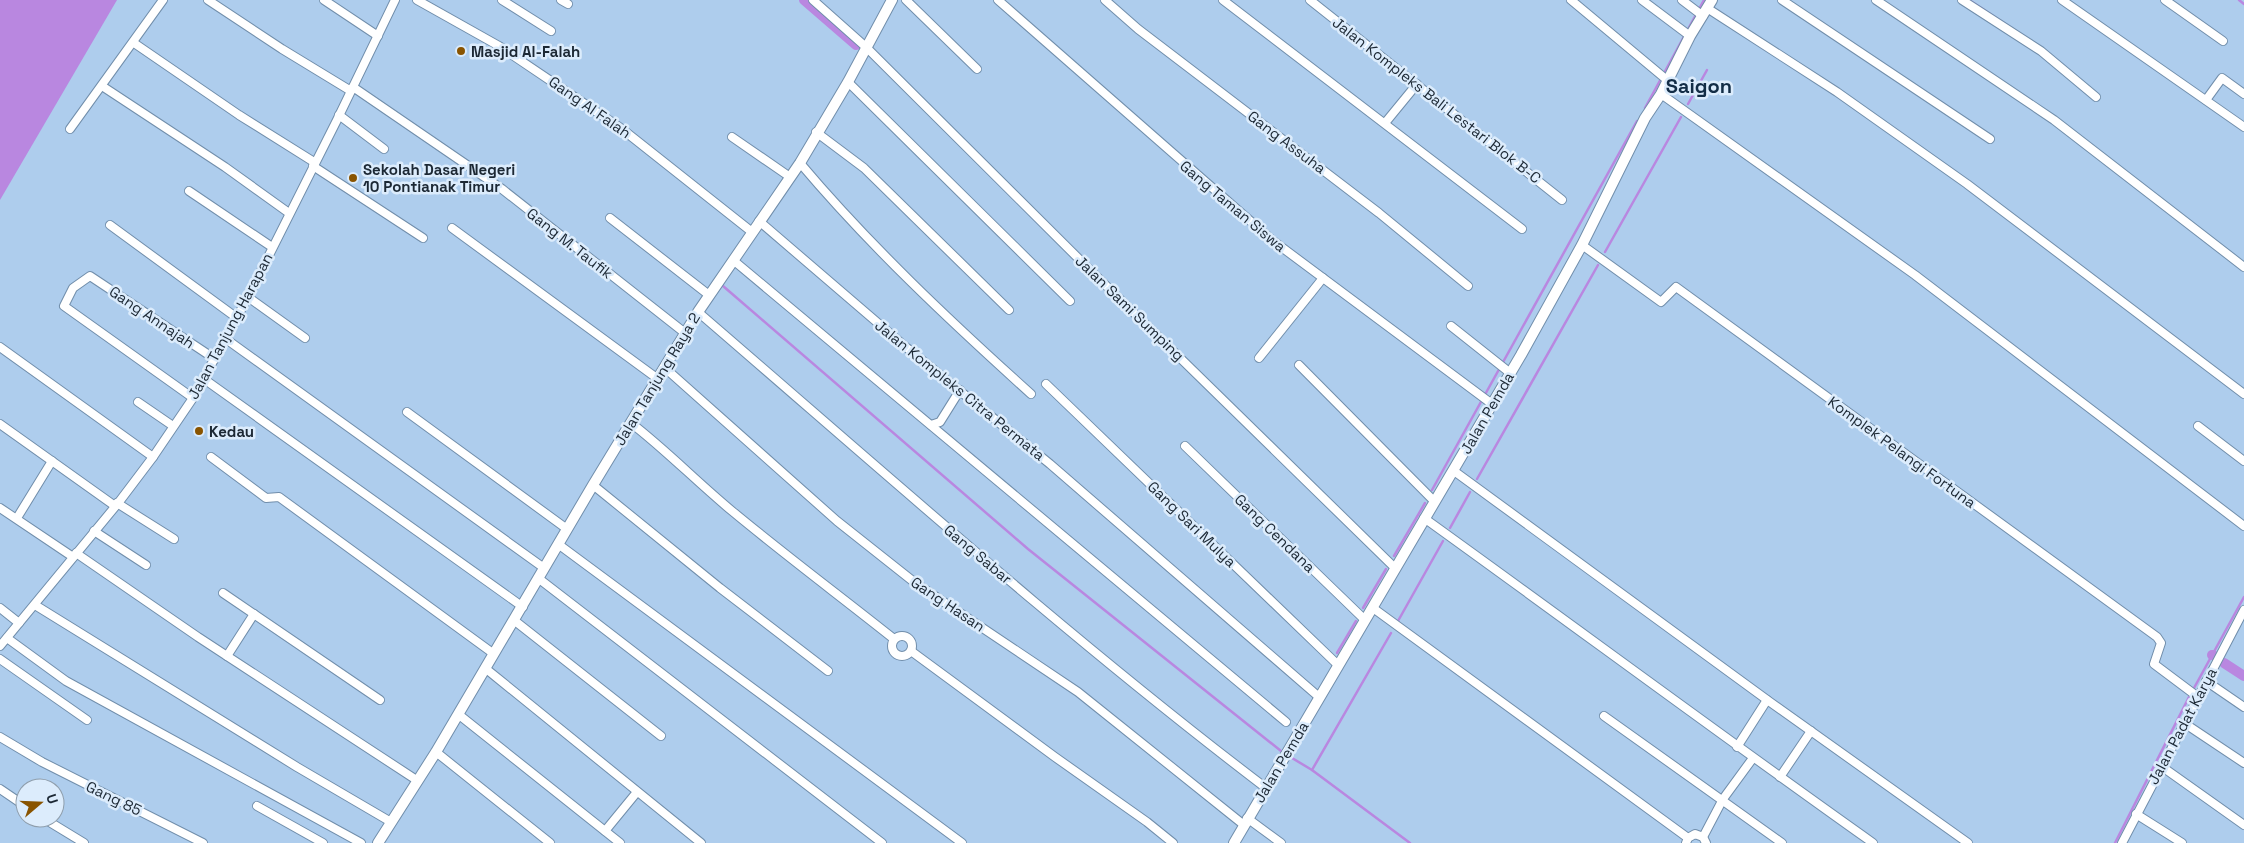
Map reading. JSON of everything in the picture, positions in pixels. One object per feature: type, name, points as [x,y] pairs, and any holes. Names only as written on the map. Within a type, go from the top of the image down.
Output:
[{"type":"street","points":[[70,129],[134,43],[163,0]]},
{"type":"street","name":"Gang M. Taufik","points":[[208,0],[288,54],[352,89],[460,159],[685,333]]},
{"type":"street","points":[[324,0],[378,36]]},
{"type":"street","name":"Jalan Tanjung Harapan","points":[[0,646],[153,457],[204,379],[248,297],[395,0]]},
{"type":"street","name":"Gang Al Falah","points":[[417,0],[499,46],[622,128],[752,232]]},
{"type":"street","points":[[502,0],[551,31]]},
{"type":"street","name":"Jalan Sami Sumping","points":[[813,0],[867,48],[1086,266],[1394,567]]},
{"type":"street","name":"Jalan Tanjung Raya 2","points":[[378,843],[436,752],[515,621],[558,544],[708,295],[800,163],[816,132],[848,82],[892,0]]},
{"type":"street","points":[[906,0],[977,69]]},
{"type":"street","name":"Gang Taman Siswa","points":[[998,0],[1236,210],[1323,278],[1485,399]]},
{"type":"street","name":"Gang Assuha","points":[[1105,0],[1138,29],[1379,213],[1468,286]]},
{"type":"street","points":[[1223,0],[1522,229]]},
{"type":"street","name":"Jalan Kompleks Bali Lestari Blok B-C","points":[[1310,0],[1562,200]]},
{"type":"street","points":[[1571,0],[1665,78]]},
{"type":"street","points":[[1642,0],[1687,35]]},
{"type":"street","points":[[1682,0],[1704,9],[1837,92],[1967,184],[2244,394]]},
{"type":"street","points":[[1782,0],[1990,139]]},
{"type":"street","points":[[1876,0],[2054,120],[2244,267]]},
{"type":"street","points":[[1962,0],[2041,51],[2076,78],[2096,97]]},
{"type":"street","points":[[2062,0],[2244,127]]},
{"type":"street","points":[[2164,0],[2223,42]]},
{"type":"street","name":"Jalan Pemda","points":[[1234,843],[1373,608],[1394,567],[1454,471],[1485,399],[1521,355],[1582,245],[1645,118],[1661,94],[1665,78],[1687,35],[1704,9]]},
{"type":"street","points":[[134,43],[423,238]]},
{"type":"street","points":[[2206,100],[2222,78],[2244,94]]},
{"type":"street","points":[[848,82],[1070,301]]},
{"type":"street","points":[[1385,123],[1416,84]]},
{"type":"street","points":[[102,86],[224,167],[289,213]]},
{"type":"street","points":[[1661,94],[1915,275],[2244,526]]},
{"type":"street","points":[[339,115],[384,149]]},
{"type":"street","points":[[816,132],[864,168],[1009,310]]},
{"type":"street","points":[[732,137],[790,177]]},
{"type":"street","points":[[800,163],[845,217],[984,352],[1031,394]]},
{"type":"street","points":[[189,191],[272,248]]},
{"type":"street","points":[[610,218],[708,295]]},
{"type":"street","name":"Jalan Kompleks Citra Permata","points":[[759,221],[1319,697]]},
{"type":"street","points":[[110,225],[237,318]]},
{"type":"street","points":[[452,228],[658,379]]},
{"type":"street","name":"Komplek Pelangi Fortuna","points":[[1582,245],[1662,302],[1676,287],[2124,614],[2161,643],[2154,661],[2158,668],[2198,696]]},
{"type":"street","points":[[733,260],[1286,722]]},
{"type":"street","name":"Gang Annajah","points":[[192,398],[64,306],[73,288],[90,276],[215,359]]},
{"type":"street","points":[[1260,358],[1323,278]]},
{"type":"street","points":[[248,297],[305,338]]},
{"type":"street","name":"Gang Sabar","points":[[698,312],[997,571],[1266,788]]},
{"type":"street","points":[[1451,326],[1509,372]]},
{"type":"street","points":[[226,339],[544,568]]},
{"type":"street","points":[[0,347],[153,457]]},
{"type":"street","points":[[1298,365],[1434,501]]},
{"type":"street","name":"Gang Hasan","points":[[665,368],[837,521],[914,582],[1078,692],[1246,822],[1281,843]]},
{"type":"street","points":[[204,379],[523,607]]},
{"type":"street","name":"Gang Sari Mulya","points":[[1046,384],[1338,665]]},
{"type":"street","points":[[931,425],[940,422],[960,390]]},
{"type":"street","points":[[138,402],[173,426]]},
{"type":"street","points":[[407,412],[567,529]]},
{"type":"street","points":[[631,423],[797,565],[894,638]]},
{"type":"street","points":[[0,424],[116,505],[174,539]]},
{"type":"street","points":[[2198,426],[2244,461]]},
{"type":"street","name":"Gang Cendana","points":[[1185,446],[1365,620]]},
{"type":"street","points":[[211,457],[266,498],[279,497],[494,654]]},
{"type":"street","points":[[16,518],[52,461]]},
{"type":"street","points":[[1454,471],[1767,700],[1968,843]]},
{"type":"street","points":[[593,485],[720,588],[828,671]]},
{"type":"street","points":[[0,508],[75,555],[418,781]]},
{"type":"street","points":[[1424,518],[1643,676],[1737,747],[1873,843]]},
{"type":"street","points":[[94,531],[146,565]]},
{"type":"street","points":[[558,544],[962,843]]},
{"type":"street","points":[[538,578],[882,843]]},
{"type":"street","points":[[223,593],[380,700]]},
{"type":"street","points":[[35,605],[296,767],[391,822]]},
{"type":"street","points":[[0,608],[19,623]]},
{"type":"street","points":[[1373,608],[1687,840],[1695,834],[1705,840],[1723,799],[1753,758]]},
{"type":"street","name":"Jalan Padat Karya","points":[[2122,843],[2244,610]]},
{"type":"street","points":[[227,656],[254,614]]},
{"type":"street","points":[[515,621],[661,736]]},
{"type":"street","points":[[894,638],[904,635],[908,637],[913,646],[912,651]]},
{"type":"street","points":[[7,638],[66,681],[361,843]]},
{"type":"street","points":[[894,638],[892,643],[894,653],[903,656],[912,651]]},
{"type":"street","points":[[912,651],[1055,757],[1147,822],[1173,843]]},
{"type":"street","points":[[0,660],[87,720]]},
{"type":"street","points":[[485,668],[701,843]]},
{"type":"street","points":[[2206,681],[2244,707]]},
{"type":"street","points":[[1737,747],[1767,700]]},
{"type":"street","points":[[458,714],[620,843]]},
{"type":"street","points":[[1604,716],[1723,799],[1782,843]]},
{"type":"street","points":[[2184,723],[2244,763]]},
{"type":"street","points":[[1780,777],[1811,731]]},
{"type":"street","name":"Gang 85","points":[[0,736],[50,766],[204,843]]},
{"type":"street","points":[[436,752],[550,843]]},
{"type":"street","points":[[2161,766],[2244,825]]},
{"type":"street","points":[[0,789],[15,799]]},
{"type":"street","points":[[605,831],[637,792]]},
{"type":"street","points":[[256,806],[323,843]]},
{"type":"street","points":[[2136,814],[2182,843]]},
{"type":"street","points":[[59,828],[84,843]]},
{"type":"shaded area","points":[[0,0],[117,0],[0,200]]},
{"type":"waterway","points":[[804,0],[856,45]]},
{"type":"waterway","points":[[1645,108],[1704,0]]},
{"type":"waterway","points":[[1969,0],[2022,35]]},
{"type":"waterway","points":[[2239,0],[2244,4]]},
{"type":"waterway","points":[[1688,104],[1707,70]]},
{"type":"waterway","points":[[1605,252],[1681,117]]},
{"type":"waterway","points":[[1432,490],[1637,121]]},
{"type":"waterway","points":[[1477,479],[1598,265]]},
{"type":"waterway","points":[[723,286],[1028,549],[1281,751]]},
{"type":"waterway","points":[[1450,528],[1470,492]]},
{"type":"waterway","points":[[1394,556],[1425,503]]},
{"type":"waterway","points":[[1398,621],[1443,541]]},
{"type":"waterway","points":[[1363,608],[1386,569]]},
{"type":"waterway","points":[[2194,688],[2244,597]]},
{"type":"waterway","points":[[1337,653],[1356,621]]},
{"type":"waterway","points":[[1312,770],[1391,633]]},
{"type":"waterway","points":[[2224,663],[2244,676]]},
{"type":"waterway","points":[[2115,843],[2189,697]]},
{"type":"waterway","points":[[1292,758],[1312,770],[1410,843]]},
{"type":"place","name":"Masjid Al-Falah","points":[[461,51]]},
{"type":"place","name":"Sekolah Dasar Negeri 10 Pontianak Timur","points":[[353,178]]},
{"type":"place","name":"Kedau","points":[[199,431]]},
{"type":"district","name":"Saigon","points":[[1699,86]]}]
